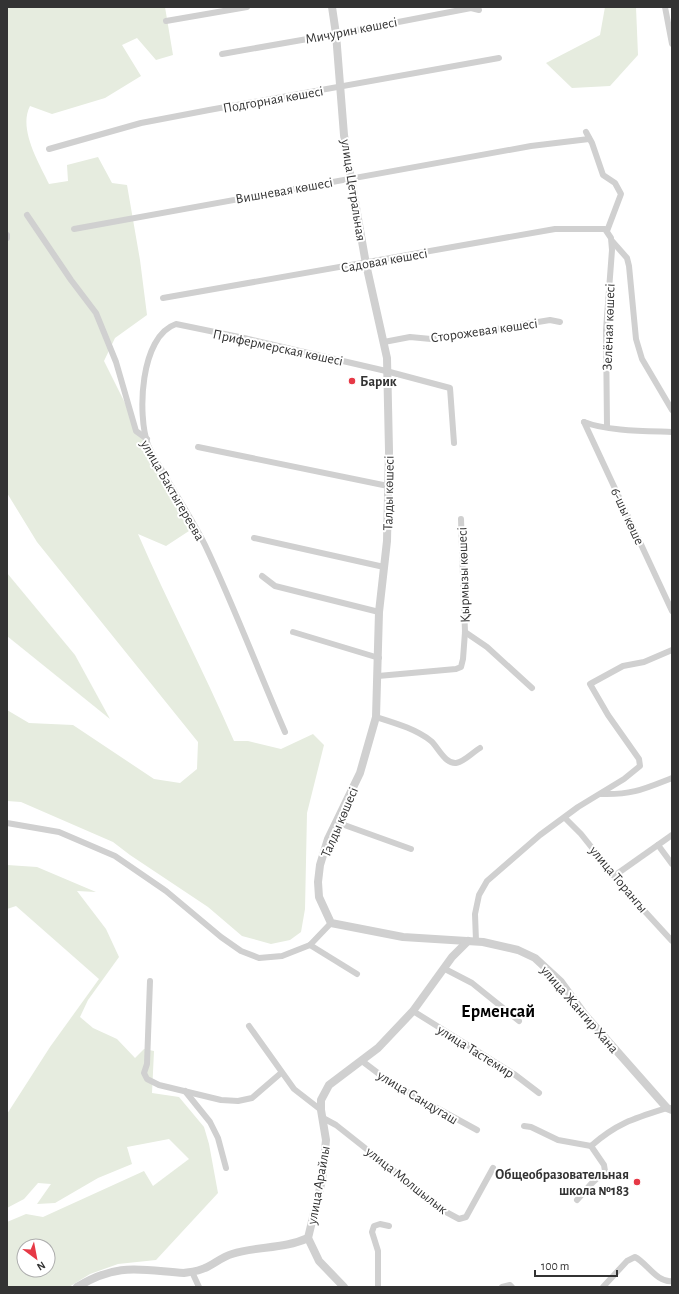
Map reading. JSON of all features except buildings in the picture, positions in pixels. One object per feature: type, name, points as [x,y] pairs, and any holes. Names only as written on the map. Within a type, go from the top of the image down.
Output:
[{"type":"street","points":[[166,21],[247,7]]},
{"type":"street","name":"улица Цетральная","points":[[332,7],[341,86],[344,135],[366,264],[387,358],[386,371]]},
{"type":"street","points":[[665,7],[672,44]]},
{"type":"street","name":"Мичурин көшесі","points":[[222,54],[471,8],[479,10]]},
{"type":"street","name":"Подгорная көшесі","points":[[49,149],[141,124],[499,58]]},
{"type":"street","points":[[586,132],[603,174],[615,183],[621,194],[606,230],[612,241],[627,258],[636,340],[642,359],[672,410]]},
{"type":"street","name":"Вишневая көшесі","points":[[74,228],[531,146],[589,139]]},
{"type":"street","name":"улица Бактыгереева","points":[[27,215],[71,280],[96,313],[116,362],[136,431],[147,439],[156,459],[204,545],[285,732]]},
{"type":"street","name":"Садовая көшесі","points":[[163,298],[555,230],[606,230]]},
{"type":"street","name":"Зелёная көшесі","points":[[607,427],[606,330],[612,241]]},
{"type":"street","name":"Сторожевая көшесі","points":[[384,342],[410,338],[430,339],[455,336],[550,320],[560,322]]},
{"type":"street","name":"Прифермерская көшесі","points":[[147,439],[142,404],[145,377],[153,347],[158,336],[168,327],[176,324],[386,371],[450,388],[454,443]]},
{"type":"street","name":"Талды көшесі","points":[[331,923],[319,897],[318,882],[322,859],[336,822],[360,773],[376,717],[379,658],[379,612],[388,519],[388,394],[386,371]]},
{"type":"street","name":"6-шы көше","points":[[607,427],[584,422],[672,611]]},
{"type":"street","points":[[607,427],[672,432]]},
{"type":"street","points":[[198,447],[388,486]]},
{"type":"street","name":"Қырмызы көшесі","points":[[378,676],[456,669],[461,667],[465,632],[461,519]]},
{"type":"street","points":[[254,538],[384,567]]},
{"type":"street","points":[[262,576],[276,586],[379,612]]},
{"type":"street","points":[[293,632],[379,658]]},
{"type":"street","name":"Қырмызы көшесі","points":[[465,632],[487,647],[532,688]]},
{"type":"street","points":[[322,1114],[321,1100],[329,1085],[378,1048],[413,1011],[445,970],[452,957],[472,941],[479,895],[487,881],[540,835],[624,779],[640,766],[639,759],[608,715],[590,684],[623,666],[644,662],[672,650]]},
{"type":"street","points":[[376,717],[400,724],[430,741],[449,762],[456,763],[480,748]]},
{"type":"street","points":[[600,794],[637,792],[672,778]]},
{"type":"street","name":"улица Торангы","points":[[565,818],[581,834],[614,876],[672,941]]},
{"type":"street","points":[[336,822],[411,849]]},
{"type":"street","points":[[7,823],[59,832],[115,856],[166,891],[221,937],[241,951],[259,958],[282,956],[310,945],[331,923]]},
{"type":"street","points":[[614,876],[672,835]]},
{"type":"street","points":[[658,845],[672,864]]},
{"type":"street","name":"улица Жангир Хана","points":[[331,923],[403,938],[472,941],[518,950],[541,963],[561,982],[585,1015],[670,1109]]},
{"type":"street","points":[[310,945],[357,974]]},
{"type":"street","points":[[445,970],[472,983],[519,1021]]},
{"type":"street","points":[[150,981],[147,1064],[144,1073],[147,1079],[221,1100],[238,1101],[252,1098],[281,1073]]},
{"type":"street","name":"улица Тастемир","points":[[413,1011],[514,1074],[539,1093]]},
{"type":"street","points":[[248,1026],[294,1089],[322,1114]]},
{"type":"street","name":"улица Сандугаш","points":[[362,1061],[391,1083],[476,1130]]},
{"type":"street","points":[[185,1091],[210,1122],[218,1138],[226,1168]]},
{"type":"street","points":[[591,1146],[606,1132],[618,1125],[670,1109]]},
{"type":"street","name":"улица Молшылык","points":[[322,1114],[446,1212],[459,1219],[466,1217],[493,1168]]},
{"type":"street","name":"улица Арайлы","points":[[322,1114],[326,1140],[322,1180],[308,1238],[319,1261],[344,1287]]},
{"type":"street","points":[[524,1126],[531,1127],[558,1140],[591,1146],[604,1164],[605,1171],[590,1184],[576,1200]]},
{"type":"street","points":[[378,1287],[378,1251],[372,1232],[374,1226],[380,1224],[389,1226]]},
{"type":"street","points":[[77,1287],[109,1272],[132,1268],[177,1273],[192,1272],[204,1269],[218,1259],[231,1254],[278,1247],[308,1238]]},
{"type":"street","points":[[603,1287],[627,1261],[635,1257],[661,1279],[672,1281]]},
{"type":"street","points":[[192,1272],[199,1287]]},
{"type":"street","points":[[502,1287],[510,1285],[512,1287]]},
{"type":"shaded area","points":[[7,7],[165,7],[173,55],[156,60],[137,38],[122,45],[141,76],[105,98],[52,114],[30,106],[26,125],[31,146],[49,184],[68,181],[67,165],[98,157],[112,183],[127,185],[140,260],[147,315],[115,338],[104,361],[189,531],[166,546],[138,534],[234,741],[248,741],[281,749],[313,734],[324,745],[307,813],[305,909],[301,932],[290,940],[271,944],[242,936],[208,907],[113,842],[21,802],[7,801],[7,710],[29,723],[73,725],[154,779],[180,783],[197,769],[198,742],[37,542],[7,493]]},
{"type":"shaded area","points":[[605,7],[636,7],[638,55],[610,86],[572,88],[546,63],[600,35]]},
{"type":"shaded area","points":[[7,573],[75,655],[110,719],[7,636]]},
{"type":"shaded area","points":[[7,865],[37,867],[96,892],[77,891],[106,929],[119,957],[88,1000],[80,1017],[93,1028],[117,1039],[135,1058],[144,1049],[154,1051],[152,1093],[179,1097],[204,1127],[209,1144],[218,1193],[156,1260],[118,1264],[90,1274],[69,1287],[7,1287],[7,1222],[26,1214],[43,1217],[144,1171],[153,1186],[189,1159],[169,1139],[127,1147],[132,1164],[98,1178],[55,1203],[37,1204],[51,1184],[38,1183],[24,1199],[7,1208],[7,1114],[50,1047],[99,979],[16,906],[7,909]]},
{"type":"place","name":"Барик","points":[[352,381]]},
{"type":"place","name":"Общеобразовательная школа №183","points":[[637,1182]]},
{"type":"district","name":"Ерменсай","points":[[498,1011]]}]
